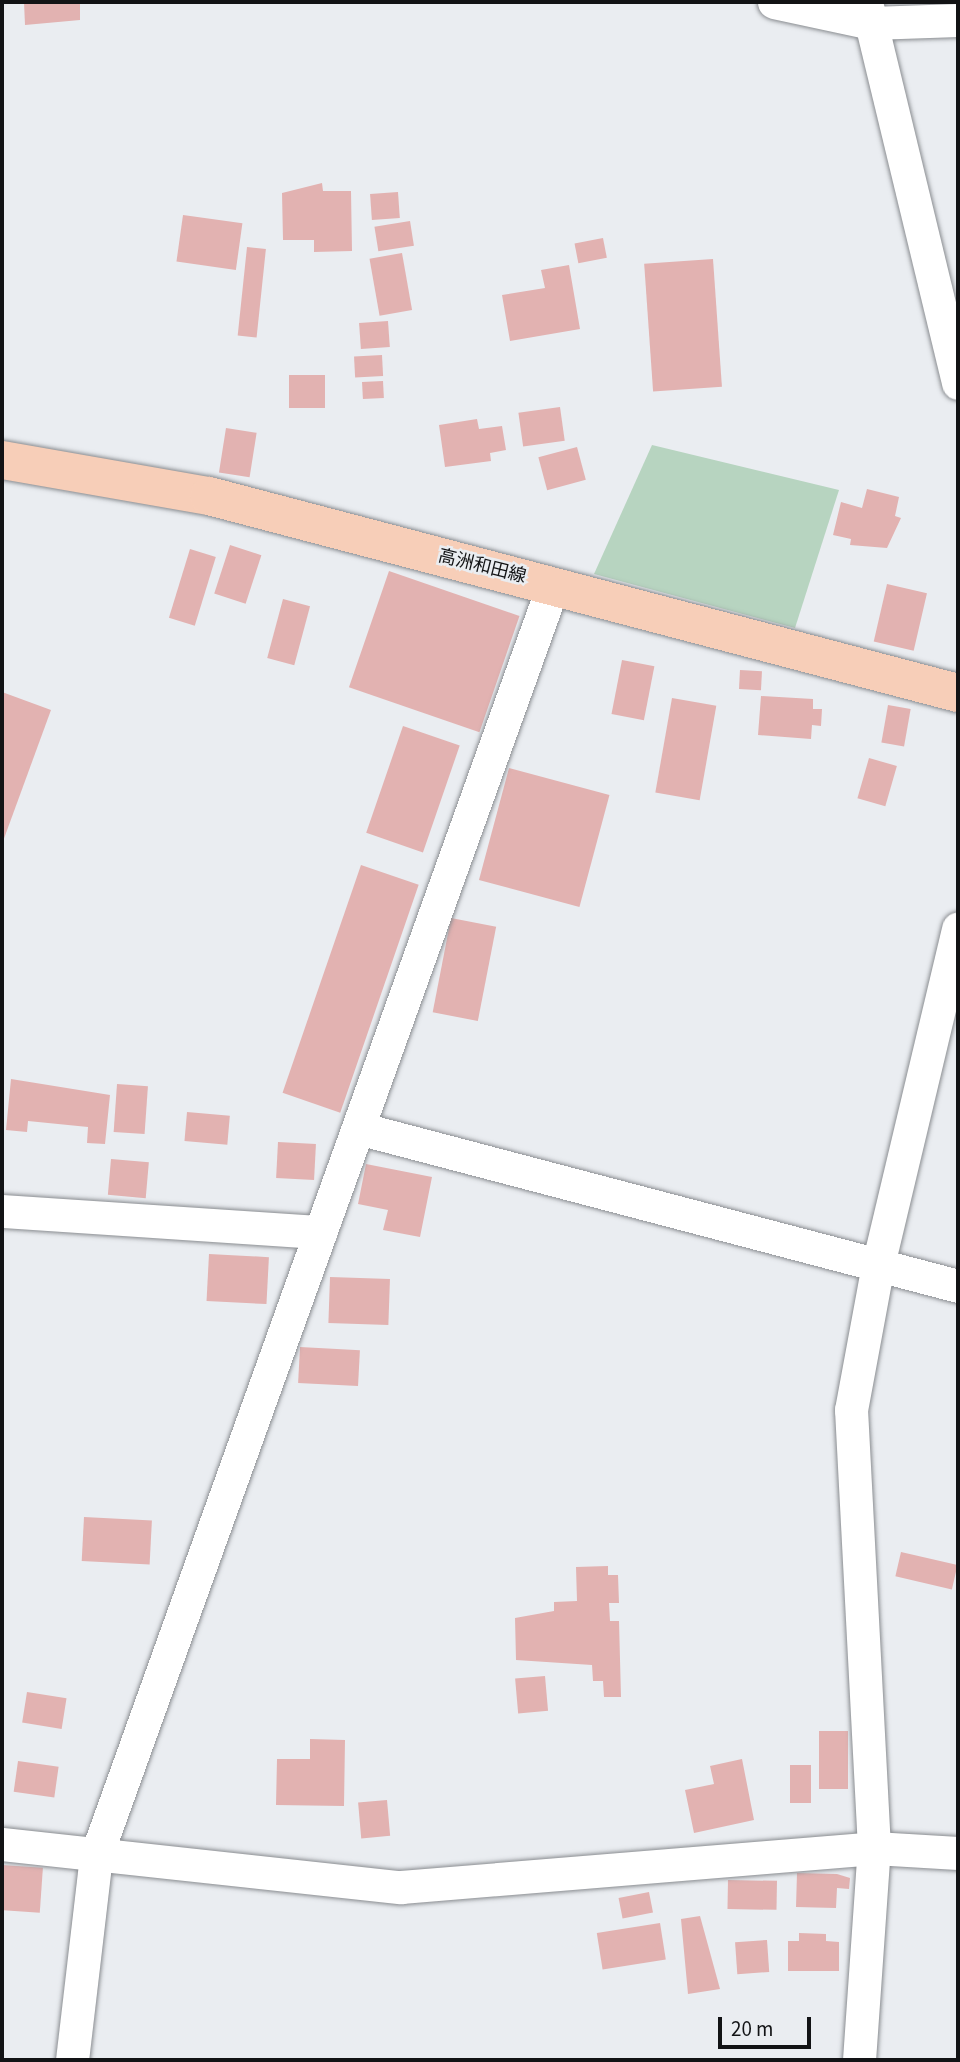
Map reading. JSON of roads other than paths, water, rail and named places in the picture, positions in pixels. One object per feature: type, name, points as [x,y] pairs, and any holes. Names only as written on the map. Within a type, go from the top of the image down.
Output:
[{"type":"main road","name":"高洲和田線","points":[[2,460],[209,496],[958,693]]},
{"type":"street","points":[[774,2],[958,20]]},
{"type":"street","points":[[868,12],[958,383]]},
{"type":"street","points":[[72,2060],[96,1856],[553,585]]},
{"type":"street","points":[[859,2060],[874,1848],[851,1410],[878,1265],[958,928]]},
{"type":"street","points":[[358,1128],[958,1286]]},
{"type":"street","points":[[2,1211],[320,1232]]},
{"type":"street","points":[[2,1844],[401,1887],[874,1848],[958,1853]]}]
